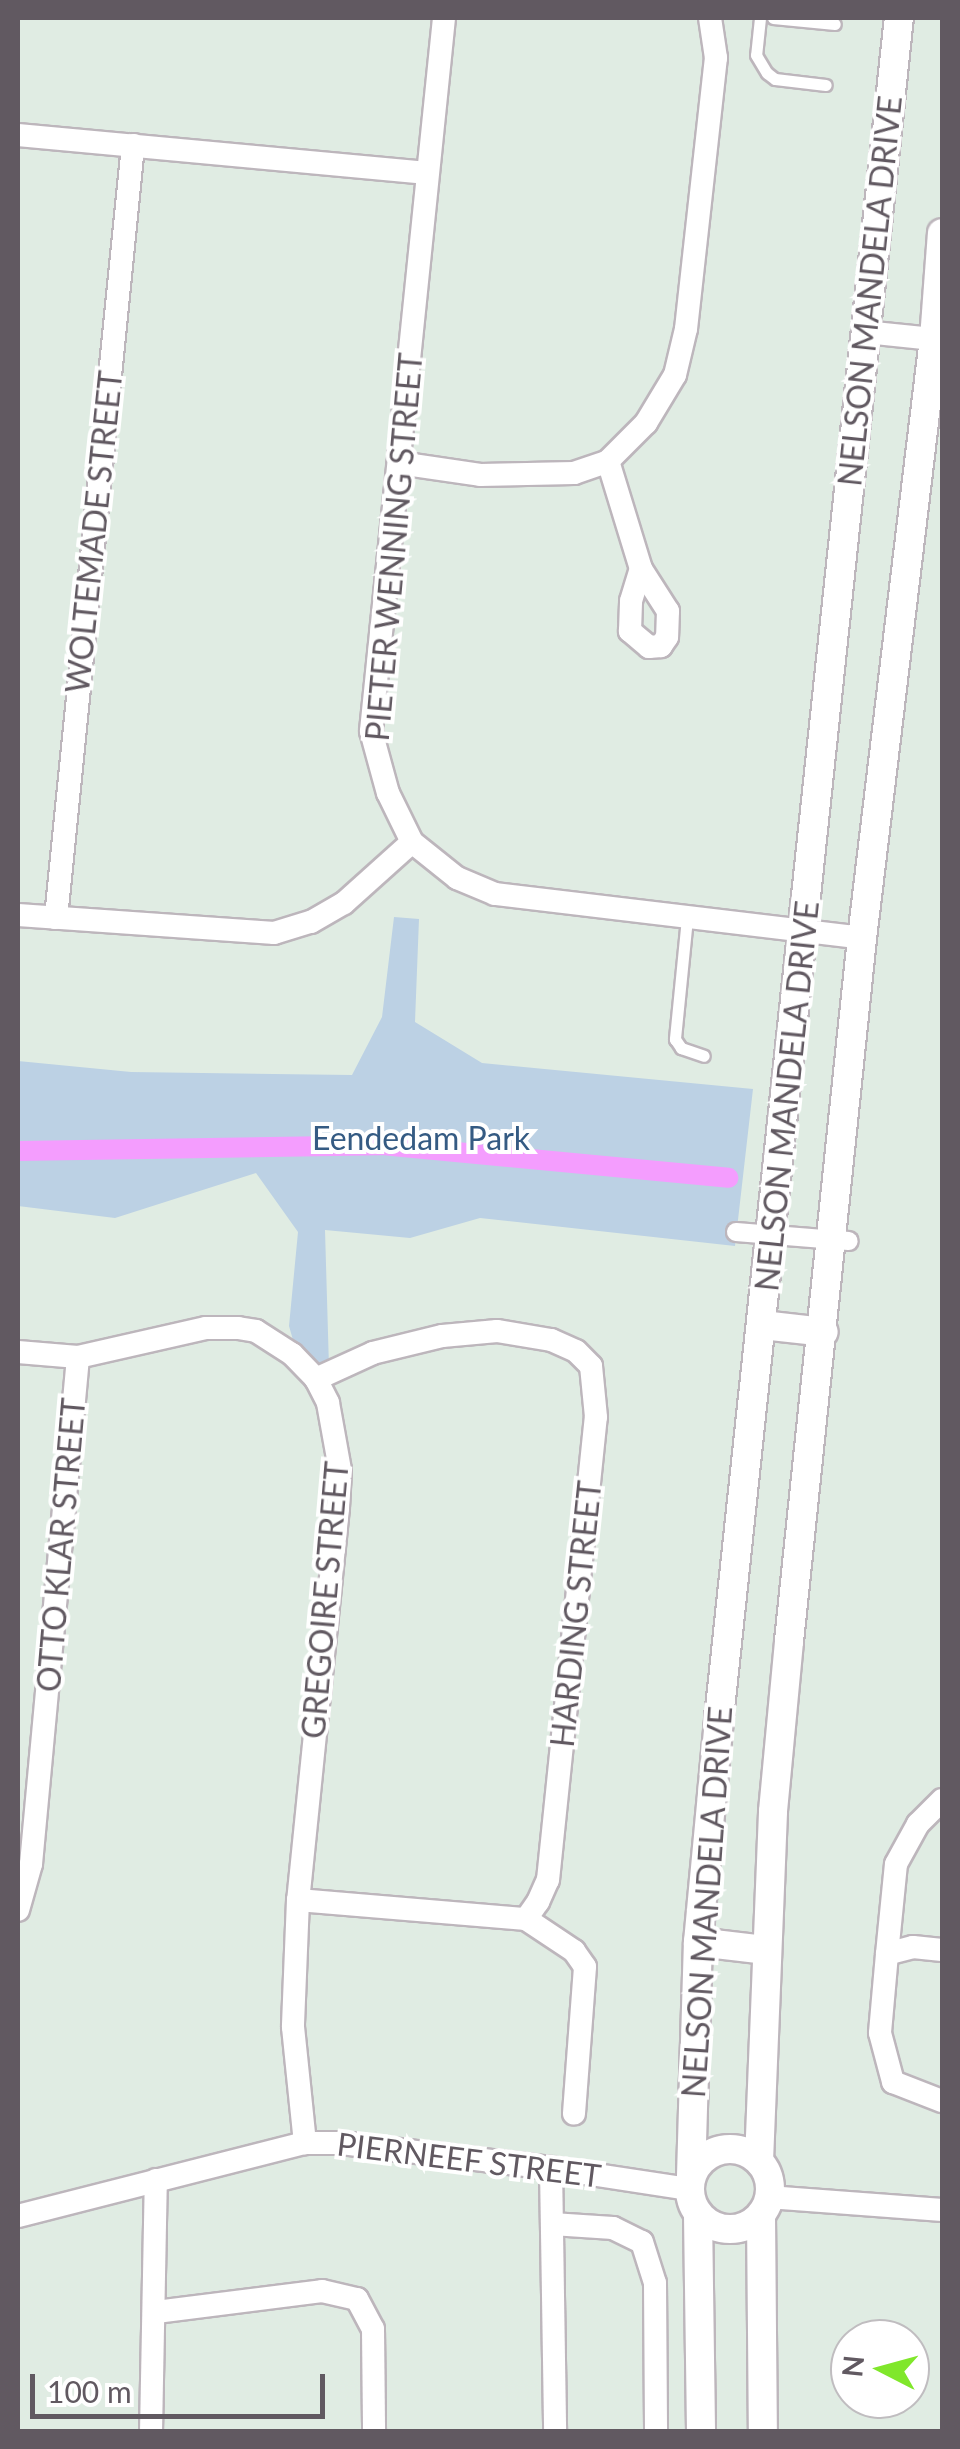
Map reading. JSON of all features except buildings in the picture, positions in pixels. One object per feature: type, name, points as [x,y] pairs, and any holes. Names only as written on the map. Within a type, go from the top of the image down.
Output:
[{"type":"street","name":"PIETER WENNING STREET","points":[[444,18],[371,731],[377,765],[412,842],[457,878],[495,894],[862,938]]},
{"type":"street","points":[[399,463],[526,477],[574,473],[608,461],[646,422],[675,375],[683,344],[716,58],[710,18]]},
{"type":"street","name":"NELSON MANDELA DRIVE","points":[[701,2432],[693,2193],[698,1942],[899,18]]},
{"type":"street","points":[[18,135],[427,173]]},
{"type":"street","name":"WOLTEMADE STREET","points":[[56,918],[132,145]]},
{"type":"street","name":"NELSON MANDELA DRIVE","points":[[759,2161],[766,1950],[789,1641],[824,1332],[841,1240],[862,938],[938,340],[942,233]]},
{"type":"street","points":[[865,332],[938,340]]},
{"type":"street","points":[[608,461],[642,569]]},
{"type":"street","points":[[18,915],[274,932],[310,922],[344,902],[412,842]]},
{"type":"street","points":[[736,1232],[841,1240]]},
{"type":"street","points":[[762,1325],[824,1332]]},
{"type":"street","name":"GREGOIRE STREET","points":[[18,1352],[78,1358],[206,1328],[238,1328],[276,1342],[316,1379],[336,1434],[340,1470],[298,1900],[293,2028],[305,2143]]},
{"type":"street","name":"HARDING STREET","points":[[316,1379],[373,1353],[442,1336],[498,1331],[551,1340],[576,1351],[591,1366],[596,1417],[548,1880],[526,1919]]},
{"type":"street","name":"OTTO KLAR STREET","points":[[18,1910],[31,1864],[78,1358]]},
{"type":"street","points":[[942,1800],[918,1824],[896,1864],[880,2032],[893,2082],[942,2101]]},
{"type":"street","points":[[298,1900],[526,1919],[574,1951],[584,1967],[574,2114]]},
{"type":"street","points":[[698,1942],[766,1950]]},
{"type":"street","points":[[887,1954],[912,1947],[942,1950]]},
{"type":"street","name":"PIERNEEF STREET","points":[[18,2216],[305,2143],[342,2143],[551,2168],[693,2193]]},
{"type":"street","points":[[763,2432],[765,2206],[768,2177],[759,2161],[743,2150],[718,2150],[697,2165],[693,2193],[722,2229],[736,2229],[765,2206],[942,2210]]},
{"type":"street","points":[[551,2168],[555,2432]]},
{"type":"street","points":[[151,2432],[156,2180]]},
{"type":"street","points":[[552,2224],[613,2228],[642,2242],[654,2283],[656,2432]]},
{"type":"street","points":[[156,2312],[322,2291],[358,2299],[373,2329],[374,2432]]},
{"type":"lane","points":[[760,18],[756,55],[767,72],[774,79],[826,85]]},
{"type":"lane","points":[[773,18],[835,24]]},
{"type":"lane","points":[[686,918],[675,1039],[692,1055],[704,1056]]},
{"type":"green space","name":"Eendedam Park","points":[[394,917],[419,919],[415,1022],[482,1063],[753,1089],[735,1246],[480,1218],[410,1238],[325,1230],[329,1367],[301,1368],[289,1326],[298,1232],[256,1173],[115,1218],[18,1206],[18,1061],[131,1072],[352,1075],[382,1017]]},
{"type":"waterway","points":[[18,1151],[382,1145],[728,1178]]}]
